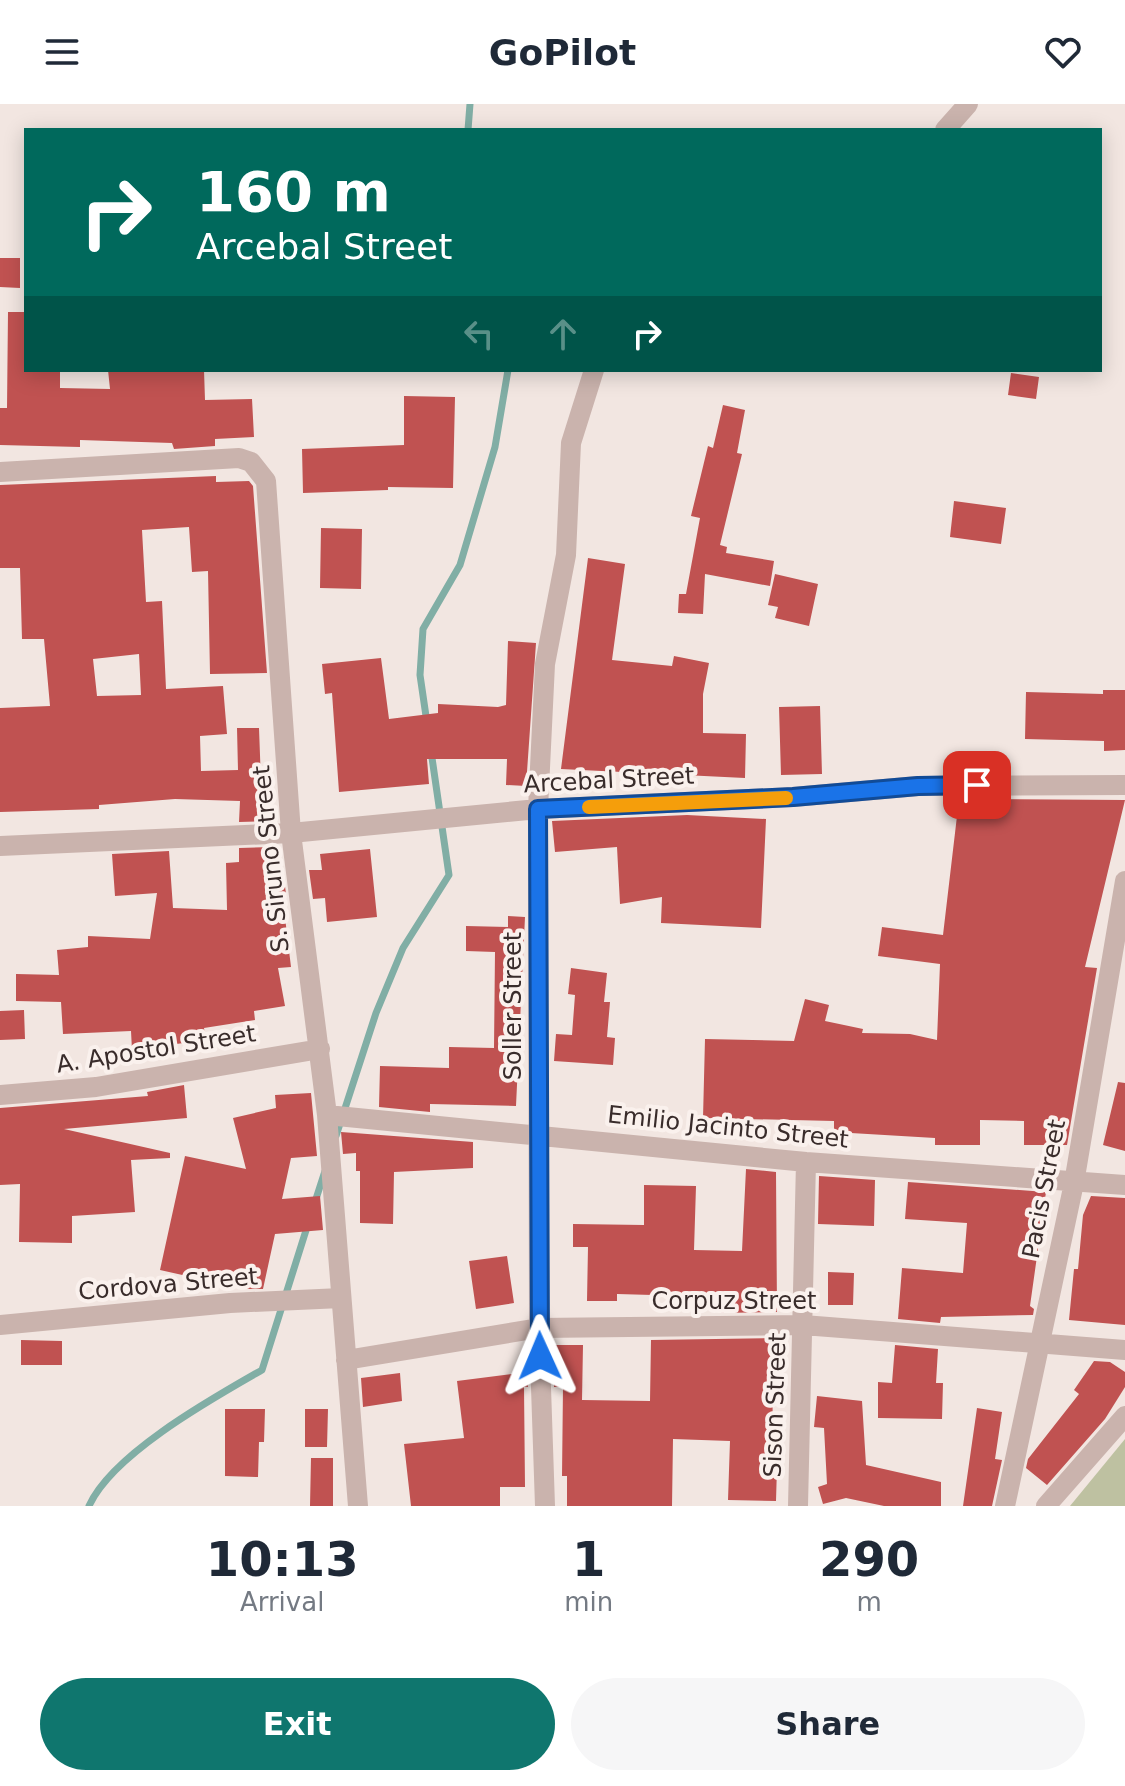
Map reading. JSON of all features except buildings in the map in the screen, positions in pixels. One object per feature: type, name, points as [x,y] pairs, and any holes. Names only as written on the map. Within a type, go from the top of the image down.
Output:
[{"type":"street","points":[[947,128],[968,104]]},
{"type":"street","name":"Soller Street","points":[[545,1506],[539,1328],[538,809],[545,664],[566,555],[571,443],[593,372]]},
{"type":"street","name":"S. Siruno Street","points":[[0,472],[239,458],[251,462],[266,481],[270,496],[291,833],[327,1115],[358,1506]]},
{"type":"street","name":"Arcebal Street","points":[[0,846],[291,833],[538,809],[793,797],[918,786],[1125,785]]},
{"type":"street","name":"Pacis Street","points":[[1005,1506],[1074,1183],[1125,881]]},
{"type":"street","name":"A. Apostol Street","points":[[0,1095],[96,1087],[320,1049]]},
{"type":"street","name":"Emilio Jacinto Street","points":[[327,1115],[806,1162],[1125,1185]]},
{"type":"street","name":"Sison Street","points":[[798,1506],[806,1162]]},
{"type":"street","name":"Cordova Street","points":[[0,1325],[230,1303],[341,1298]]},
{"type":"street","name":"Corpuz Street","points":[[346,1360],[539,1328],[803,1325],[1125,1350]]},
{"type":"street","points":[[1046,1506],[1125,1416]]},
{"type":"green space","points":[[1125,1439],[1125,1506],[1070,1506]]},
{"type":"waterway","points":[[468,128],[470,104]]},
{"type":"waterway","points":[[427,723],[420,675],[423,629],[460,565],[495,447],[508,372]]},
{"type":"waterway","points":[[336,1136],[376,1013],[403,948],[449,875],[431,751]]},
{"type":"waterway","points":[[314,1205],[325,1171]]},
{"type":"waterway","points":[[89,1506],[101,1486],[141,1448],[192,1412],[262,1370],[308,1224]]},
{"type":"slow traffic","points":[[589,807],[786,798]]},
{"type":"route","points":[[540,1356],[538,809],[977,785]]}]
